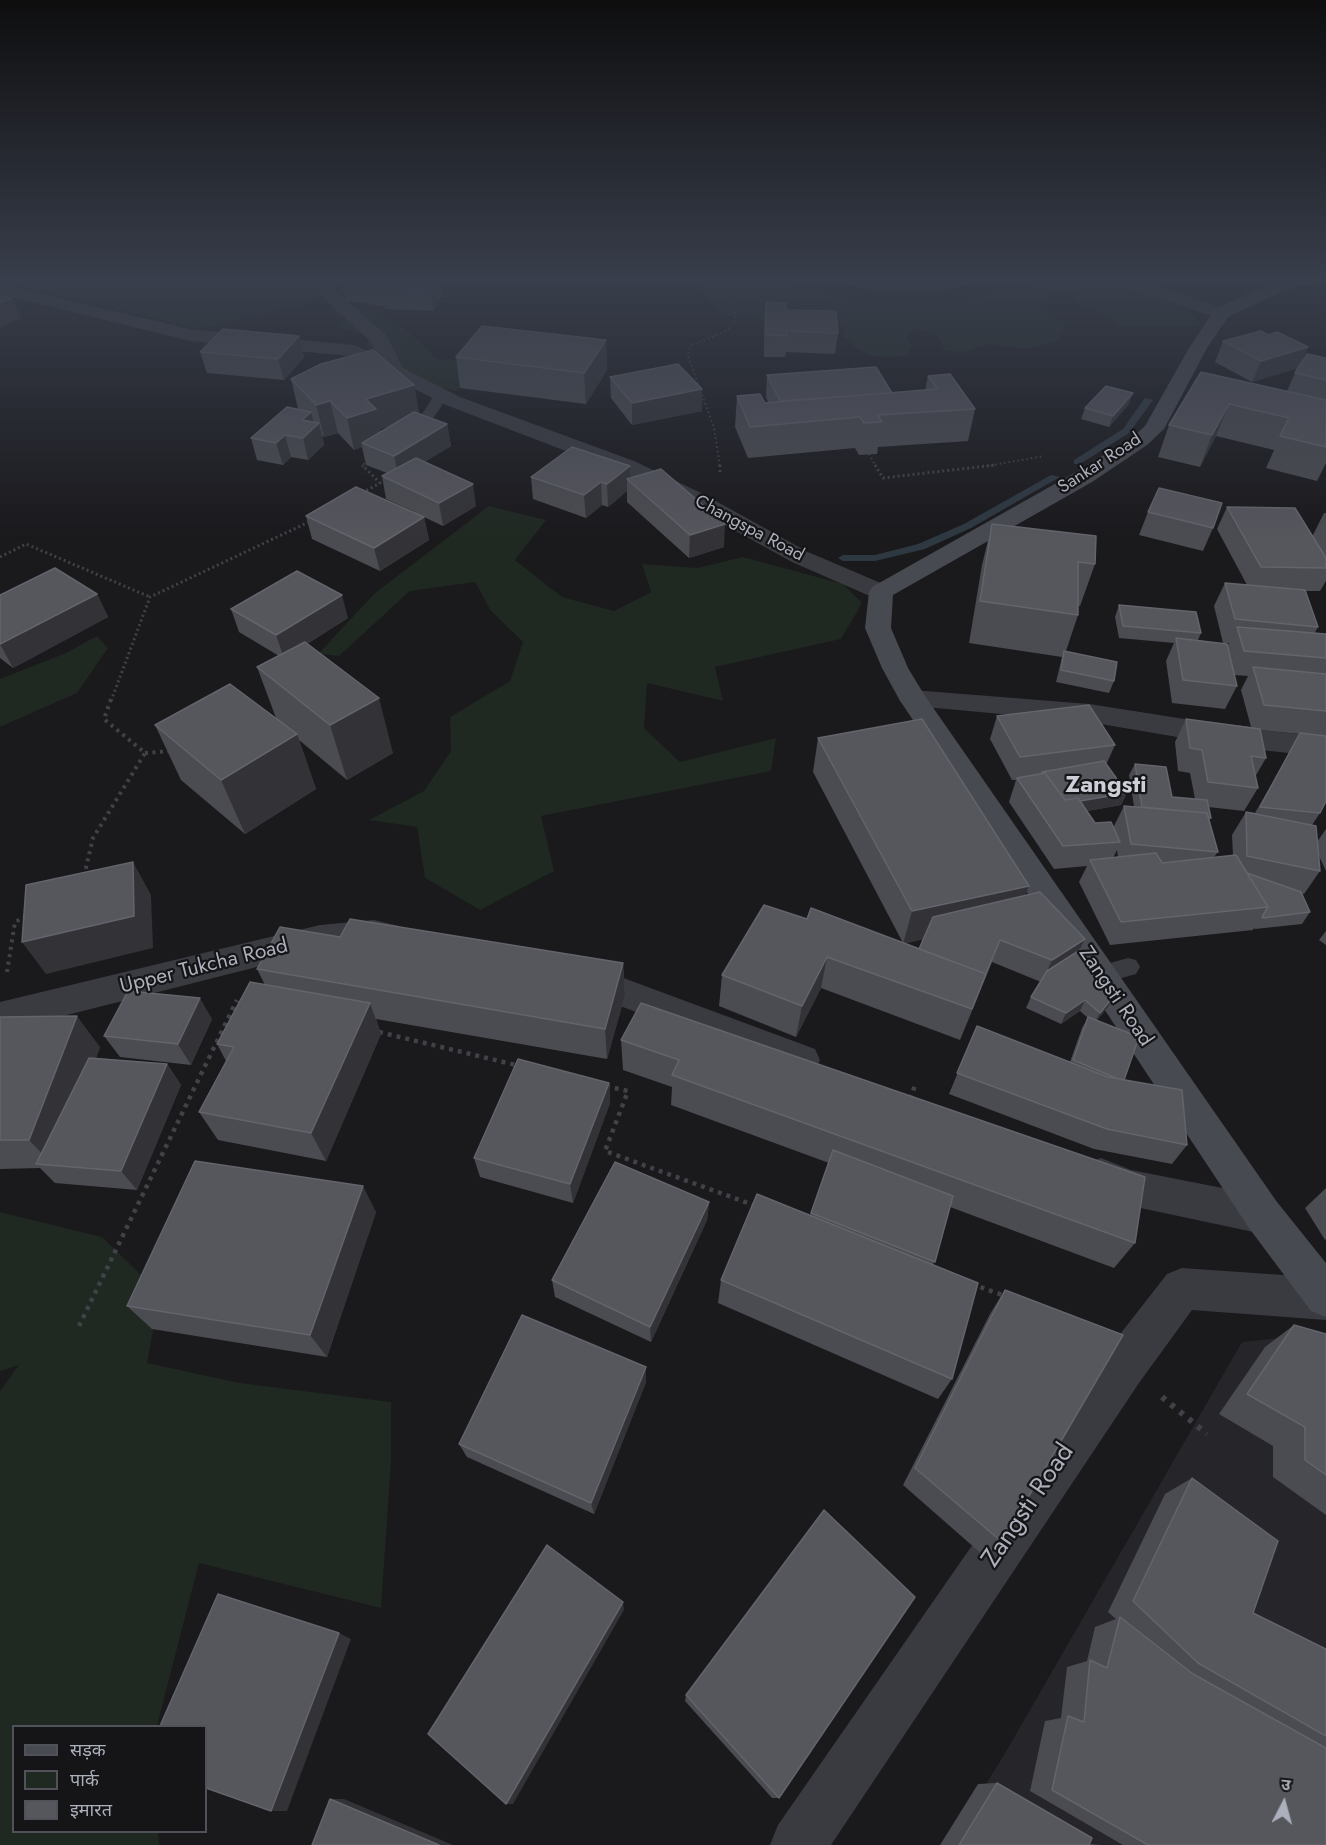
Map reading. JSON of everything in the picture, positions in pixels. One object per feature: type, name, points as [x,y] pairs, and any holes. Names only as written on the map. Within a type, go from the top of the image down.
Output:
[{"type":"main road","name":"Sankar Road","points":[[881,592],[1084,477],[1140,441],[1154,429],[1188,366]]},
{"type":"main road","name":"Zangsti Road","points":[[881,592],[878,627],[895,668],[913,699],[1114,971],[1263,1215],[1326,1297]]},
{"type":"street","name":"Changspa Road","points":[[383,366],[441,395],[626,466],[695,499],[800,557],[881,592]]},
{"type":"street","points":[[392,366],[395,372]]},
{"type":"street","points":[[913,699],[1089,713],[1242,738],[1326,747]]},
{"type":"street","name":"Upper Tukcha Road","points":[[0,1017],[320,938],[374,933],[419,941]]},
{"type":"street","points":[[556,968],[629,992],[836,1073]]},
{"type":"street","points":[[1076,1166],[1131,1188],[1263,1215]]},
{"type":"street","name":"Zangsti Road","points":[[798,1845],[1123,1367],[1182,1288],[1326,1297]]},
{"type":"lane","points":[[384,449],[424,422],[441,395]]},
{"type":"path","points":[[692,366],[710,415],[721,458],[720,474],[695,499]]},
{"type":"path","points":[[361,494],[380,483],[363,465],[384,449]]},
{"type":"path","points":[[869,454],[883,478],[1004,464],[1044,456]]},
{"type":"path","points":[[177,750],[145,753],[104,719],[150,597],[314,520]]},
{"type":"path","points":[[0,557],[26,544],[150,597]]},
{"type":"path","points":[[82,886],[93,838],[145,753]]},
{"type":"path","points":[[6,978],[15,922],[34,912]]},
{"type":"path","points":[[79,1326],[238,999],[250,956]]},
{"type":"path","points":[[238,999],[249,1002]]},
{"type":"path","points":[[376,1032],[525,1067]]},
{"type":"path","points":[[594,1083],[628,1091],[605,1151],[761,1208]]},
{"type":"path","points":[[909,1102],[916,1083]]},
{"type":"path","points":[[962,1281],[1006,1297]]},
{"type":"path","points":[[1123,1367],[1208,1434]]},
{"type":"shaded area","points":[[1300,1336],[1326,1348],[1326,1845],[948,1845],[1004,1755],[1242,1342]]},
{"type":"green space","points":[[387,366],[467,366],[465,386],[455,391],[426,384]]},
{"type":"green space","points":[[489,506],[546,520],[515,560],[562,597],[614,611],[651,592],[642,564],[697,568],[743,557],[843,584],[862,603],[841,639],[715,667],[723,701],[647,683],[644,728],[680,762],[776,738],[771,771],[541,816],[554,871],[480,910],[425,878],[417,827],[369,820],[424,791],[451,751],[450,717],[510,681],[523,642],[491,611],[475,582],[410,591],[339,656],[318,654],[375,593]]},
{"type":"green space","points":[[97,636],[108,648],[77,693],[0,727],[0,679],[66,653]]},
{"type":"green space","points":[[0,1212],[102,1237],[160,1293],[147,1363],[240,1383],[391,1402],[391,1462],[381,1608],[199,1563],[157,1725],[12,1725],[12,1833],[158,1833],[159,1845],[0,1845],[0,1391],[19,1365],[0,1371]]},
{"type":"building","points":[[317,366],[392,366],[414,385],[366,399],[376,409],[347,418],[330,401],[316,405],[291,379]]},
{"type":"building","points":[[529,366],[589,366],[584,373]]},
{"type":"building","points":[[667,366],[680,366],[702,389],[632,403],[610,377]]},
{"type":"building","points":[[1299,366],[1326,366],[1326,380],[1295,373]]},
{"type":"building","points":[[876,367],[892,393],[780,401],[767,375]]},
{"type":"building","points":[[1201,372],[1326,400],[1326,447],[1280,436],[1289,418],[1229,404],[1212,435],[1169,425]]},
{"type":"building","points":[[950,374],[975,409],[878,415],[882,422],[864,423],[860,417],[750,427],[737,396],[760,394],[765,403],[937,389],[928,376]]},
{"type":"building","points":[[1106,386],[1133,393],[1113,416],[1085,408]]},
{"type":"building","points":[[287,407],[311,412],[302,420],[319,423],[303,438],[285,435],[276,443],[251,438]]},
{"type":"building","points":[[414,412],[447,424],[394,456],[362,443]]},
{"type":"building","points":[[572,447],[630,466],[607,484],[601,482],[584,495],[531,477]]},
{"type":"building","points":[[416,458],[473,484],[439,503],[382,476]]},
{"type":"building","points":[[661,469],[725,524],[690,535],[627,479]]},
{"type":"building","points":[[356,487],[424,517],[374,548],[306,516]]},
{"type":"building","points":[[1159,488],[1222,503],[1213,528],[1148,512]]},
{"type":"building","points":[[1227,507],[1295,508],[1326,558],[1326,568],[1261,567]]},
{"type":"building","points":[[992,524],[1096,536],[1095,564],[1078,562],[1078,615],[980,601]]},
{"type":"building","points":[[55,568],[97,594],[0,644],[0,595]]},
{"type":"building","points":[[297,571],[342,595],[276,635],[231,609]]},
{"type":"building","points":[[1225,583],[1305,590],[1318,627],[1235,619]]},
{"type":"building","points":[[1119,605],[1196,612],[1201,633],[1123,626]]},
{"type":"building","points":[[1237,627],[1326,634],[1326,658],[1244,651]]},
{"type":"building","points":[[1176,638],[1227,644],[1237,686],[1183,680]]},
{"type":"building","points":[[305,642],[379,698],[330,725],[257,667]]},
{"type":"building","points":[[1064,651],[1117,662],[1114,681],[1061,670]]},
{"type":"building","points":[[1253,667],[1326,674],[1326,711],[1264,705]]},
{"type":"building","points":[[230,684],[297,734],[221,780],[155,725]]},
{"type":"building","points":[[1089,705],[1115,745],[1020,757],[997,716]]},
{"type":"building","points":[[922,719],[1029,886],[912,911],[818,738]]},
{"type":"building","points":[[1186,719],[1260,729],[1266,758],[1251,756],[1258,788],[1208,782],[1202,750],[1190,748]]},
{"type":"building","points":[[1300,733],[1326,736],[1326,801],[1320,813],[1260,807]]},
{"type":"building","points":[[1104,761],[1127,793],[1080,801],[1078,798],[1065,800],[1042,772]]},
{"type":"building","points":[[1135,764],[1166,767],[1172,797],[1207,800],[1211,818],[1207,813],[1142,807]]},
{"type":"building","points":[[1045,773],[1065,800],[1078,798],[1095,823],[1111,822],[1120,842],[1063,846],[1017,778]]},
{"type":"building","points":[[1124,806],[1207,813],[1218,852],[1131,844]]},
{"type":"building","points":[[1246,812],[1316,826],[1320,871],[1247,856]]},
{"type":"building","points":[[1156,853],[1162,863],[1236,855],[1268,907],[1121,922],[1090,860]]},
{"type":"building","points":[[133,862],[134,916],[22,942],[26,885]]},
{"type":"building","points":[[1247,873],[1301,892],[1310,912],[1263,918],[1268,907]]},
{"type":"building","points":[[1040,892],[1085,939],[1052,960],[1000,940],[986,974],[919,949],[933,917]]},
{"type":"building","points":[[764,905],[807,919],[811,908],[986,974],[972,1009],[827,957],[802,1006],[722,975]]},
{"type":"building","points":[[350,919],[623,963],[605,1029],[257,969],[280,927],[340,937]]},
{"type":"building","points":[[1080,950],[1114,996],[1100,1013],[1085,1000],[1066,1013],[1031,997],[1047,971]]},
{"type":"building","points":[[250,982],[370,1003],[311,1133],[199,1112],[234,1047],[217,1044]]},
{"type":"building","points":[[128,991],[200,998],[178,1044],[104,1036]]},
{"type":"building","points":[[641,1003],[1145,1177],[1135,1243],[672,1075],[679,1060],[621,1040]]},
{"type":"building","points":[[77,1016],[29,1140],[0,1140],[0,1017]]},
{"type":"building","points":[[1088,1017],[1139,1037],[1124,1080],[1073,1060]]},
{"type":"building","points":[[977,1026],[1108,1077],[1182,1090],[1187,1145],[1107,1129],[957,1073]]},
{"type":"building","points":[[89,1058],[167,1064],[121,1171],[36,1164]]},
{"type":"building","points":[[518,1059],[609,1083],[570,1184],[474,1158]]},
{"type":"building","points":[[833,1150],[953,1196],[935,1262],[811,1213]]},
{"type":"building","points":[[195,1161],[363,1186],[310,1335],[127,1306]]},
{"type":"building","points":[[615,1162],[709,1202],[650,1327],[552,1280]]},
{"type":"building","points":[[757,1194],[978,1283],[952,1379],[721,1280]]},
{"type":"building","points":[[1005,1290],[1123,1335],[1002,1542],[915,1468]]},
{"type":"building","points":[[522,1315],[646,1367],[591,1503],[459,1444]]},
{"type":"building","points":[[1294,1325],[1326,1334],[1326,1475],[1305,1460],[1305,1427],[1247,1394]]},
{"type":"building","points":[[1192,1478],[1278,1541],[1253,1613],[1326,1649],[1326,1736],[1198,1663],[1133,1601]]},
{"type":"building","points":[[824,1510],[915,1597],[779,1798],[686,1695]]},
{"type":"building","points":[[547,1545],[623,1602],[506,1804],[428,1734]]},
{"type":"building","points":[[218,1594],[339,1633],[271,1811],[207,1788],[207,1725],[160,1725]]},
{"type":"building","points":[[1120,1617],[1193,1674],[1326,1748],[1326,1845],[1148,1845],[1052,1790],[1068,1716],[1084,1722],[1090,1660],[1107,1668]]},
{"type":"building","points":[[997,1783],[1092,1838],[1089,1845],[959,1845]]},
{"type":"building","points":[[330,1799],[439,1845],[312,1845]]},
{"type":"waterway","points":[[1077,462],[1126,431],[1148,400]]},
{"type":"waterway","points":[[843,558],[875,558],[898,554],[922,546],[968,526],[1055,477]]},
{"type":"district","name":"Zangsti","points":[[1106,786]]}]
